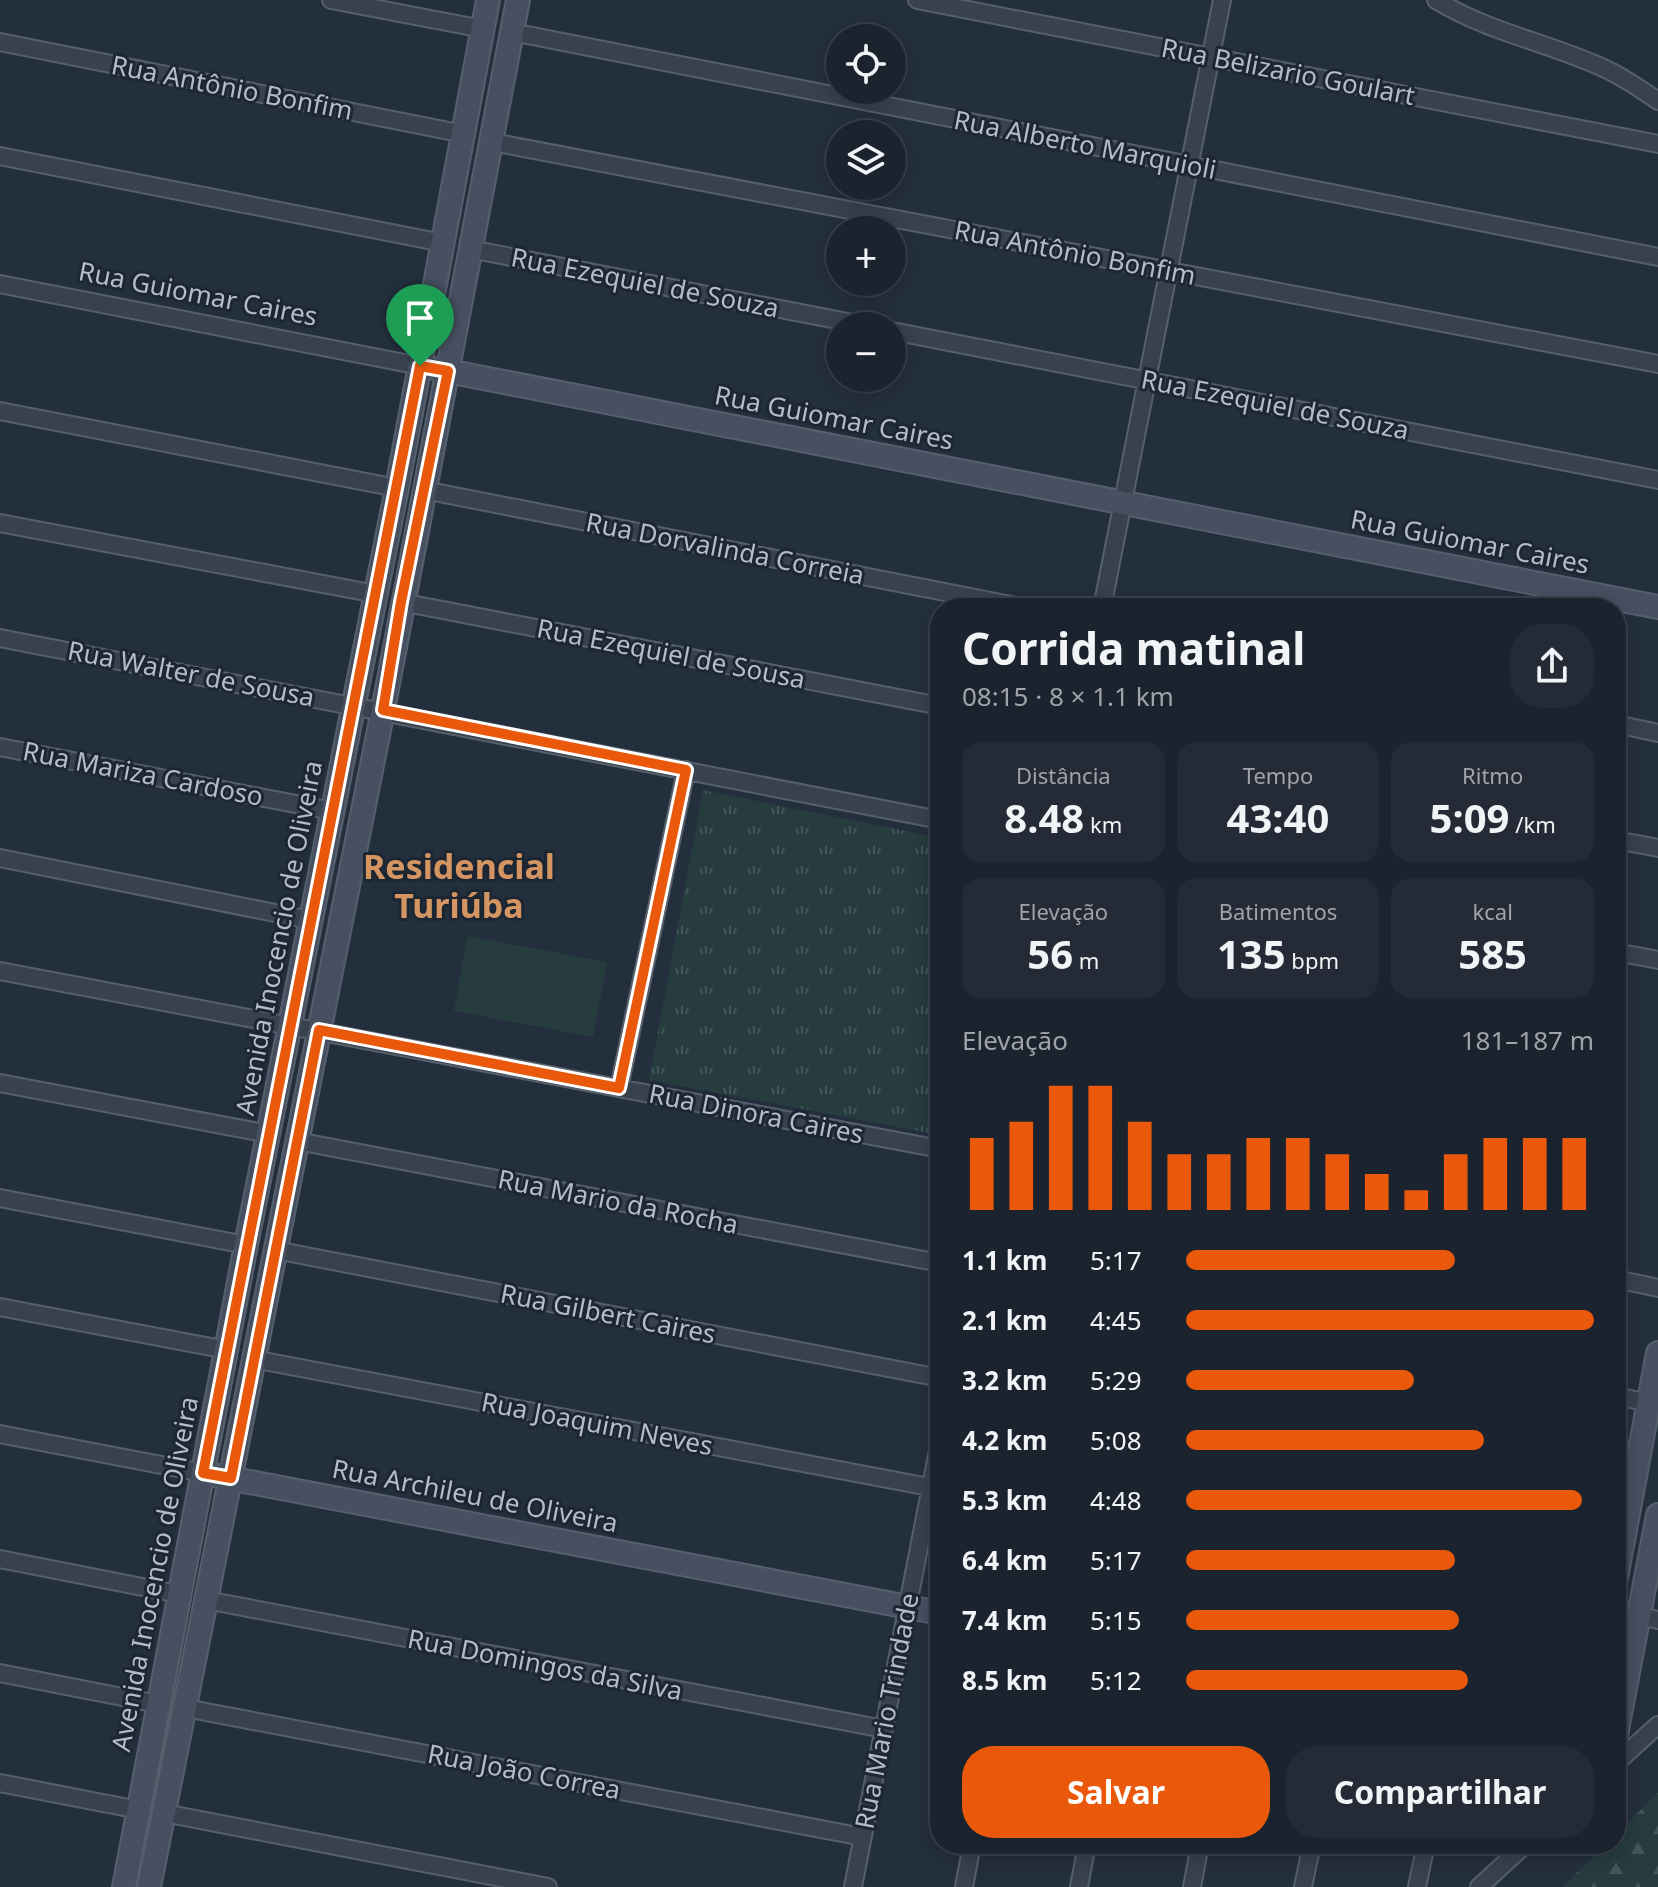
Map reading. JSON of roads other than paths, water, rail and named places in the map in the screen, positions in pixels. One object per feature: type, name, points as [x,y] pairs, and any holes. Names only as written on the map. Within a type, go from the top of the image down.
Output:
[{"type":"street","points":[[331,0],[483,29]]},
{"type":"street","name":"Avenida Inocencio de Oliveira","points":[[124,1887],[246,1245],[397,488],[488,0]]},
{"type":"street","points":[[149,1887],[383,710],[401,602],[518,0]]},
{"type":"street","name":"Rua Belizario Goulart","points":[[917,0],[1658,144]]},
{"type":"street","points":[[1104,598],[1222,0]]},
{"type":"street","points":[[1436,0],[1474,21],[1598,66],[1658,101]]},
{"type":"street","name":"Rua Alberto Marquioli","points":[[512,32],[1658,257]]},
{"type":"street","name":"Rua Antônio Bonfim","points":[[0,42],[464,134]]},
{"type":"street","name":"Rua Antônio Bonfim","points":[[492,142],[1658,364]]},
{"type":"street","points":[[0,156],[443,243]]},
{"type":"street","name":"Rua Ezequiel de Souza","points":[[470,249],[826,318]]},
{"type":"street","name":"Rua Guiomar Caires","points":[[0,284],[1612,598]]},
{"type":"street","name":"Rua Ezequiel de Souza","points":[[906,334],[1658,480]]},
{"type":"street","points":[[0,411],[397,488]]},
{"type":"street","name":"Rua Dorvalinda Correia","points":[[424,490],[975,598]]},
{"type":"street","points":[[0,523],[376,594]]},
{"type":"street","name":"Rua Guiomar Caires","points":[[1626,601],[1658,607]]},
{"type":"street","name":"Rua Ezequiel de Sousa","points":[[401,602],[930,704]]},
{"type":"street","name":"Rua Walter de Sousa","points":[[0,638],[930,818]]},
{"type":"street","points":[[1626,726],[1658,733]]},
{"type":"street","name":"Rua Mariza Cardoso","points":[[0,747],[332,811]]},
{"type":"street","points":[[619,1088],[686,770]]},
{"type":"street","points":[[1626,842],[1658,848]]},
{"type":"street","points":[[0,858],[310,920]]},
{"type":"street","points":[[1626,954],[1658,960]]},
{"type":"street","name":"Rua Dinora Caires","points":[[0,971],[930,1147]]},
{"type":"street","points":[[0,1083],[269,1134]]},
{"type":"street","name":"Rua Mario da Rocha","points":[[297,1141],[930,1261]]},
{"type":"street","points":[[0,1198],[246,1245]]},
{"type":"street","name":"Rua Gilbert Caires","points":[[275,1250],[930,1376]]},
{"type":"street","points":[[1626,1281],[1658,1288]]},
{"type":"street","points":[[0,1307],[227,1350]]},
{"type":"street","points":[[1626,1493],[1658,1353]]},
{"type":"street","name":"Rua Joaquim Neves","points":[[253,1359],[930,1487]]},
{"type":"street","points":[[1626,1398],[1649,1403]]},
{"type":"street","name":"Rua Archileu de Oliveira","points":[[0,1434],[930,1611]]},
{"type":"street","name":"Rua Mario Trindade","points":[[853,1887],[907,1607],[930,1513]]},
{"type":"street","points":[[1626,1722],[1648,1618],[1658,1515]]},
{"type":"street","points":[[0,1559],[178,1594]]},
{"type":"street","name":"Rua Domingos da Silva","points":[[206,1600],[884,1729]]},
{"type":"street","points":[[0,1673],[158,1704]]},
{"type":"street","name":"Rua João Correa","points":[[185,1708],[863,1837]]},
{"type":"street","points":[[1626,1739],[1658,1725]]},
{"type":"street","points":[[0,1783],[139,1810]]},
{"type":"street","points":[[164,1813],[548,1887]]},
{"type":"street","points":[[964,1887],[970,1854]]},
{"type":"street","points":[[1079,1887],[1085,1854]]},
{"type":"street","points":[[1192,1887],[1198,1854]]},
{"type":"street","points":[[1303,1887],[1310,1854]]},
{"type":"street","points":[[1417,1887],[1424,1854]]},
{"type":"street","points":[[1479,1887],[1515,1854]]},
{"type":"district","name":"Residencial Turiúba","points":[[459,886]]}]
